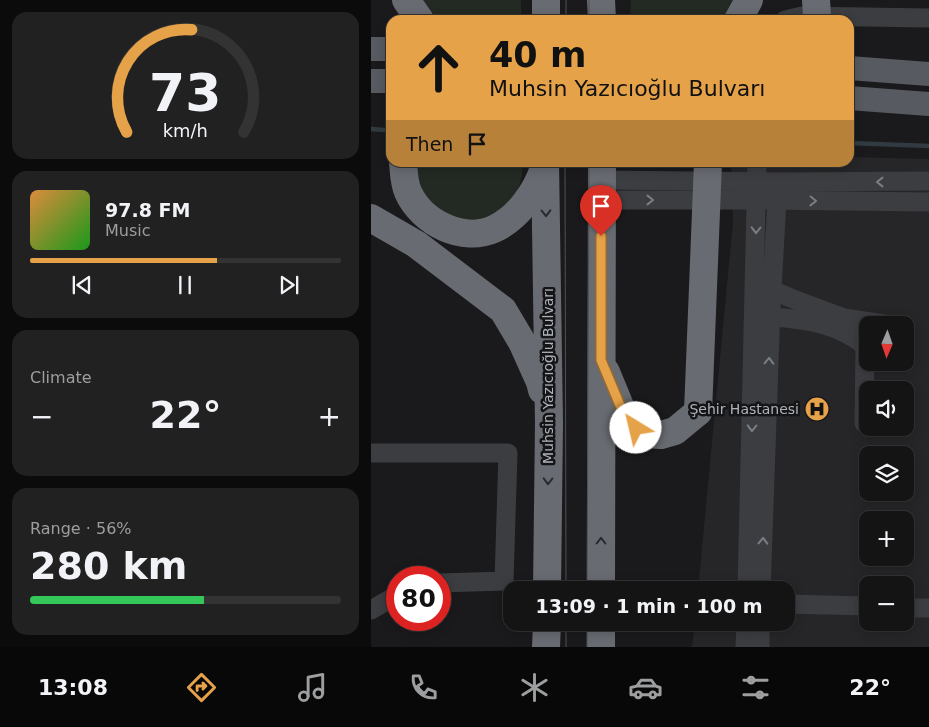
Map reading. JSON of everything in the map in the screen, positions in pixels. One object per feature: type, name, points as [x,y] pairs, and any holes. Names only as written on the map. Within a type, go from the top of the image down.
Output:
[{"type":"highway","points":[[406,0],[416,15]]},
{"type":"highway","points":[[546,15],[547,0]]},
{"type":"highway","points":[[601,0],[601,15]]},
{"type":"highway","points":[[741,15],[749,0]]},
{"type":"highway","points":[[403,167],[408,192],[418,208],[426,216],[449,230],[477,233],[495,229],[519,210],[535,189],[544,167]]},
{"type":"highway","name":"Muhsin Yazıcıoğlu Bulvarı","points":[[545,167],[549,423],[547,581]]},
{"type":"highway","points":[[601,360],[627,422],[644,434],[661,435],[675,431],[698,412],[708,167]]},
{"type":"highway","points":[[601,581],[602,181]]},
{"type":"highway","points":[[371,218],[416,244],[503,310],[522,342],[540,382],[549,423]]},
{"type":"highway","points":[[546,647],[547,631]]},
{"type":"highway","points":[[601,631],[601,647]]},
{"type":"main road","points":[[371,49],[386,49]]},
{"type":"main road","points":[[854,68],[929,74]]},
{"type":"main road","points":[[371,81],[386,81]]},
{"type":"main road","points":[[854,98],[929,104]]},
{"type":"street","points":[[804,15],[816,8],[929,18]]},
{"type":"street","points":[[747,581],[757,167]]},
{"type":"street","points":[[602,181],[757,191],[929,181]]},
{"type":"street","points":[[778,191],[929,202]]},
{"type":"street","points":[[761,581],[772,290],[778,191]]},
{"type":"street","points":[[772,290],[844,318],[859,327]]},
{"type":"street","points":[[771,318],[799,318],[859,333]]},
{"type":"street","points":[[371,453],[508,453],[504,581],[451,583]]},
{"type":"street","points":[[371,610],[386,601]]},
{"type":"street","points":[[795,604],[859,606]]},
{"type":"street","points":[[914,608],[929,608]]},
{"type":"street","points":[[745,647],[746,631]]},
{"type":"street","points":[[760,631],[760,647]]},
{"type":"shaded area","points":[[419,0],[521,0],[521,15],[430,15]]},
{"type":"shaded area","points":[[631,0],[740,0],[730,15],[630,15]]},
{"type":"shaded area","name":"Şehir Hastanesi","points":[[854,157],[929,159],[929,647],[692,647],[694,631],[795,631],[795,581],[699,581],[733,222],[731,167],[854,167]]},
{"type":"shaded area","points":[[413,167],[523,167],[519,186],[511,201],[478,226],[428,209]]},
{"type":"waterway","points":[[371,129],[385,130]]},
{"type":"waterway","points":[[854,143],[929,146]]},
{"type":"tram line","points":[[566,0],[566,15]]},
{"type":"tram line","points":[[589,0],[589,15]]},
{"type":"tram line","points":[[565,167],[566,581]]},
{"type":"tram line","points":[[587,581],[589,167]]},
{"type":"tram line","points":[[566,631],[566,647]]},
{"type":"tram line","points":[[587,631],[587,647]]},
{"type":"place","name":"Şehir Hastanesi","points":[[817,409]]},
{"type":"route","points":[[601,236],[601,360],[627,422],[636,428]]}]
